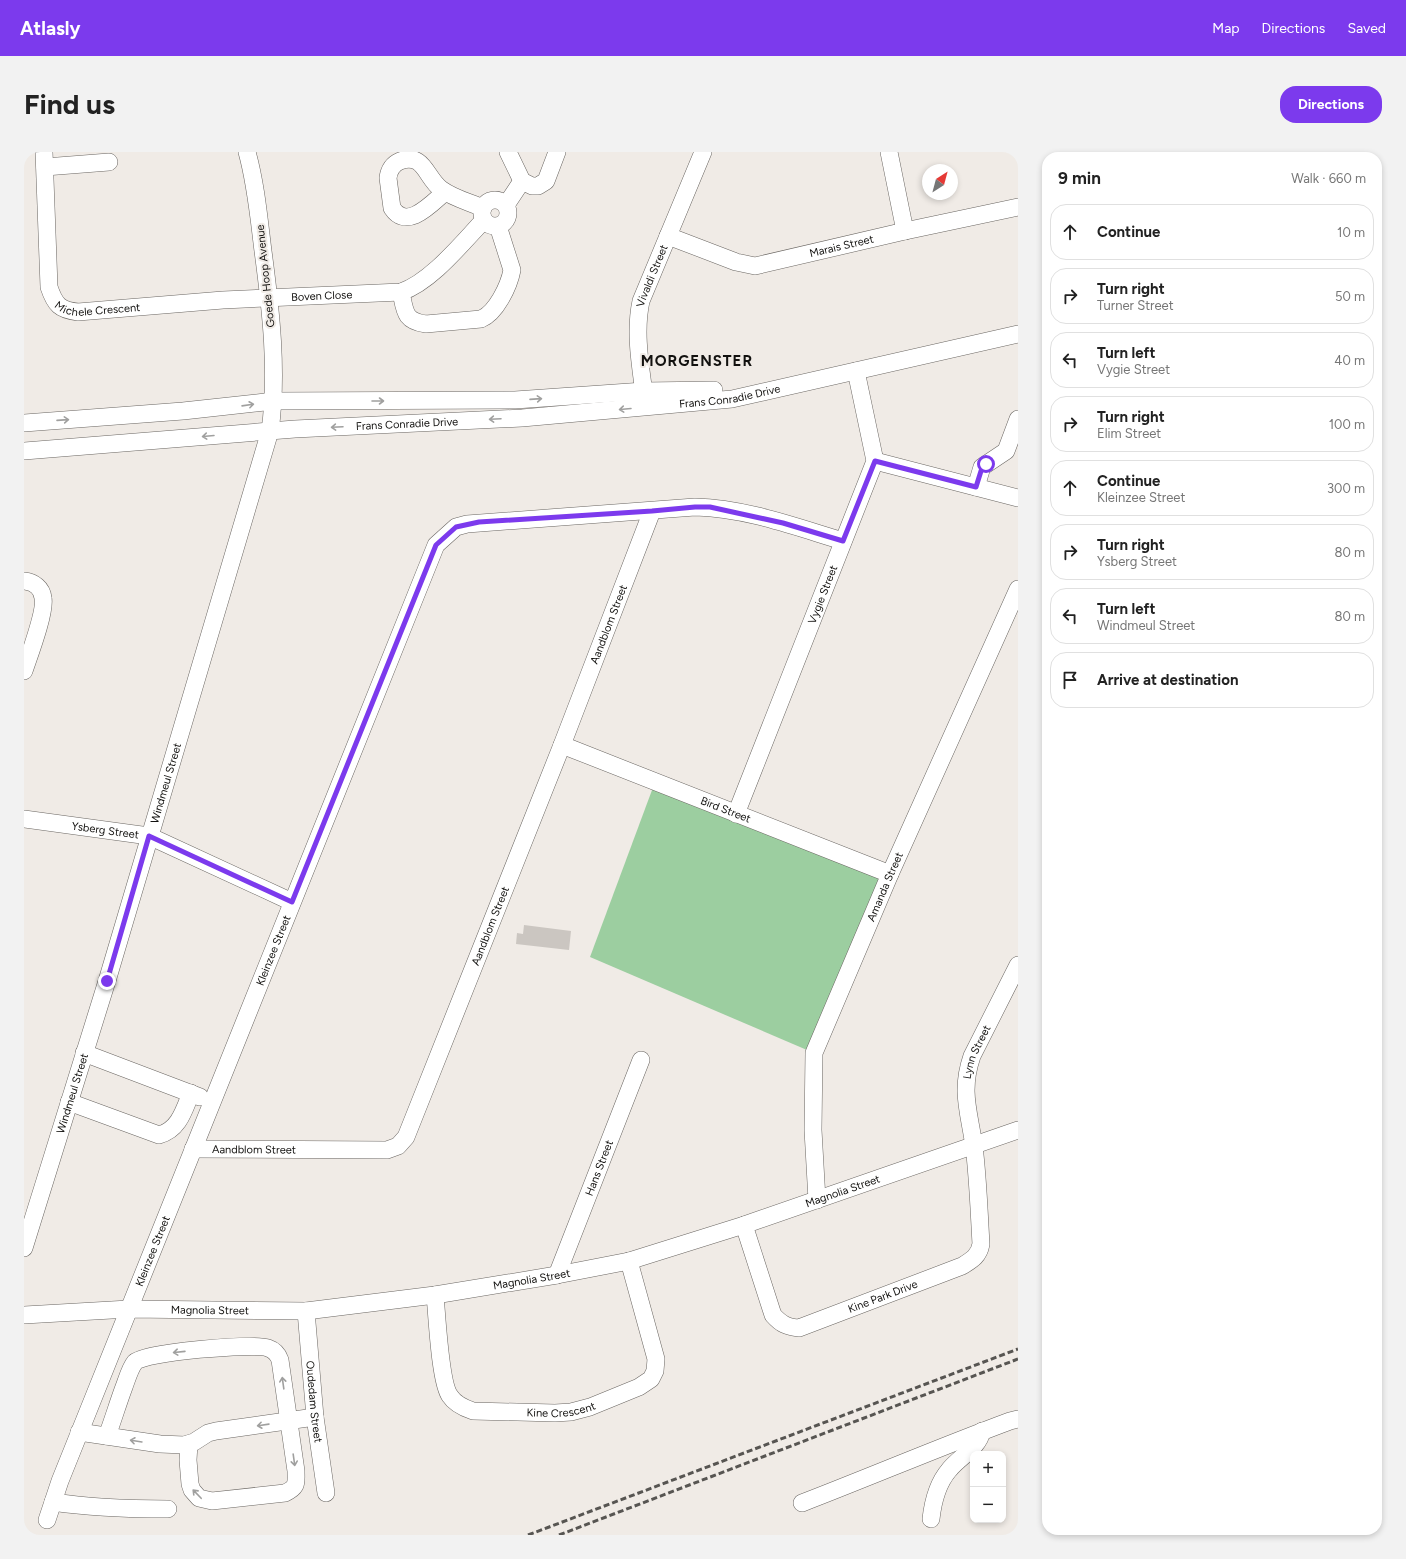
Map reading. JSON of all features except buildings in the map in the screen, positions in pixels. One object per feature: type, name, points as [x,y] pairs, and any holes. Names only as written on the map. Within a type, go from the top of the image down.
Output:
[{"type":"street","name":"Goede Hoop Avenue","points":[[247,152],[259,218],[269,299],[274,402],[270,431]]},
{"type":"street","points":[[508,152],[522,181],[532,186],[538,186],[546,181],[558,152]]},
{"type":"street","name":"Vivaldi Street","points":[[645,399],[638,335],[638,316],[641,301],[703,152]]},
{"type":"street","points":[[889,152],[905,231]]},
{"type":"street","name":"Michele Crescent","points":[[44,159],[49,287],[53,298],[59,306],[65,310],[78,312],[223,300],[269,299]]},
{"type":"street","points":[[44,159],[109,162]]},
{"type":"street","points":[[506,205],[522,181]]},
{"type":"street","points":[[445,192],[488,218],[505,221],[508,213],[506,205],[500,201],[494,200],[487,202],[488,218],[512,270],[510,277],[496,306],[487,317],[481,319],[426,324],[408,318],[405,312],[401,292],[422,282],[488,218]]},
{"type":"street","name":"Marais Street","points":[[668,236],[736,262],[755,266],[905,231],[1018,207]]},
{"type":"street","name":"Boven Close","points":[[269,299],[401,292]]},
{"type":"street","name":"Frans Conradie Drive","points":[[24,423],[183,411],[274,402],[732,398],[1018,334]]},
{"type":"street","points":[[856,371],[875,461],[1018,498]]},
{"type":"street","name":"Frans Conradie Drive","points":[[24,451],[270,431],[522,418],[645,399]]},
{"type":"street","points":[[976,487],[982,467],[1006,451],[1018,419]]},
{"type":"street","name":"Windmeul Street","points":[[24,1248],[109,973],[270,431]]},
{"type":"street","name":"Vygie Street","points":[[736,814],[875,461]]},
{"type":"street","name":"Kleinzee Street","points":[[47,1520],[79,1432],[436,545],[456,527],[467,524],[695,507],[710,507],[783,523],[843,541]]},
{"type":"street","name":"Aandblom Street","points":[[193,1149],[387,1150],[398,1146],[406,1138],[562,745],[652,511]]},
{"type":"street","points":[[24,581],[32,582],[42,591],[44,606],[24,671]]},
{"type":"street","name":"Amanda Street","points":[[817,1200],[813,1130],[814,1053],[890,874],[1018,588]]},
{"type":"street","name":"Bird Street","points":[[562,745],[890,874]]},
{"type":"street","name":"Ysberg Street","points":[[24,819],[149,836],[292,902]]},
{"type":"street","name":"Lynn Street","points":[[974,1146],[968,1118],[965,1084],[967,1071],[972,1056],[1018,965]]},
{"type":"street","points":[[84,1053],[212,1101]]},
{"type":"street","name":"Hans Street","points":[[557,1275],[641,1060]]},
{"type":"street","points":[[69,1102],[160,1135],[170,1131],[178,1122],[190,1093]]},
{"type":"street","name":"Magnolia Street","points":[[24,1315],[129,1309],[306,1311],[435,1295],[557,1275],[629,1261],[744,1225],[1018,1130]]},
{"type":"street","name":"Kine Park Drive","points":[[744,1225],[773,1315],[780,1323],[788,1327],[799,1328],[962,1266],[973,1259],[979,1252],[981,1244],[974,1146]]},
{"type":"street","name":"Kine Crescent","points":[[435,1295],[443,1377],[449,1396],[461,1407],[473,1411],[571,1412],[590,1407],[639,1387],[651,1379],[655,1371],[656,1359],[629,1261]]},
{"type":"street","name":"Oudedam Street","points":[[306,1311],[315,1417],[326,1492]]},
{"type":"street","points":[[107,1436],[127,1380],[136,1361],[145,1357],[177,1352],[262,1346],[274,1351],[280,1360],[289,1421],[296,1480],[294,1488],[285,1493],[212,1501],[199,1498],[192,1490],[190,1484],[188,1460],[189,1444]]},
{"type":"street","points":[[79,1432],[160,1444],[189,1444],[216,1431],[315,1417]]},
{"type":"street","points":[[802,1503],[877,1474],[952,1442],[1018,1419]]},
{"type":"street","points":[[931,1519],[933,1502],[939,1484],[950,1468],[980,1440],[982,1431]]},
{"type":"street","points":[[53,1502],[84,1507],[168,1509]]},
{"type":"green space","points":[[655,782],[890,874],[814,1053],[590,957]]},
{"type":"railway","points":[[528,1535],[1018,1349]]},
{"type":"railway","points":[[559,1535],[1018,1359]]},
{"type":"district","name":"MORGENSTER","points":[[697,361]]},
{"type":"route","points":[[107,981],[149,836],[292,902],[436,545],[448,532],[456,527],[479,522],[710,507],[783,523],[843,541],[875,461],[976,487],[982,467],[986,464]]}]
